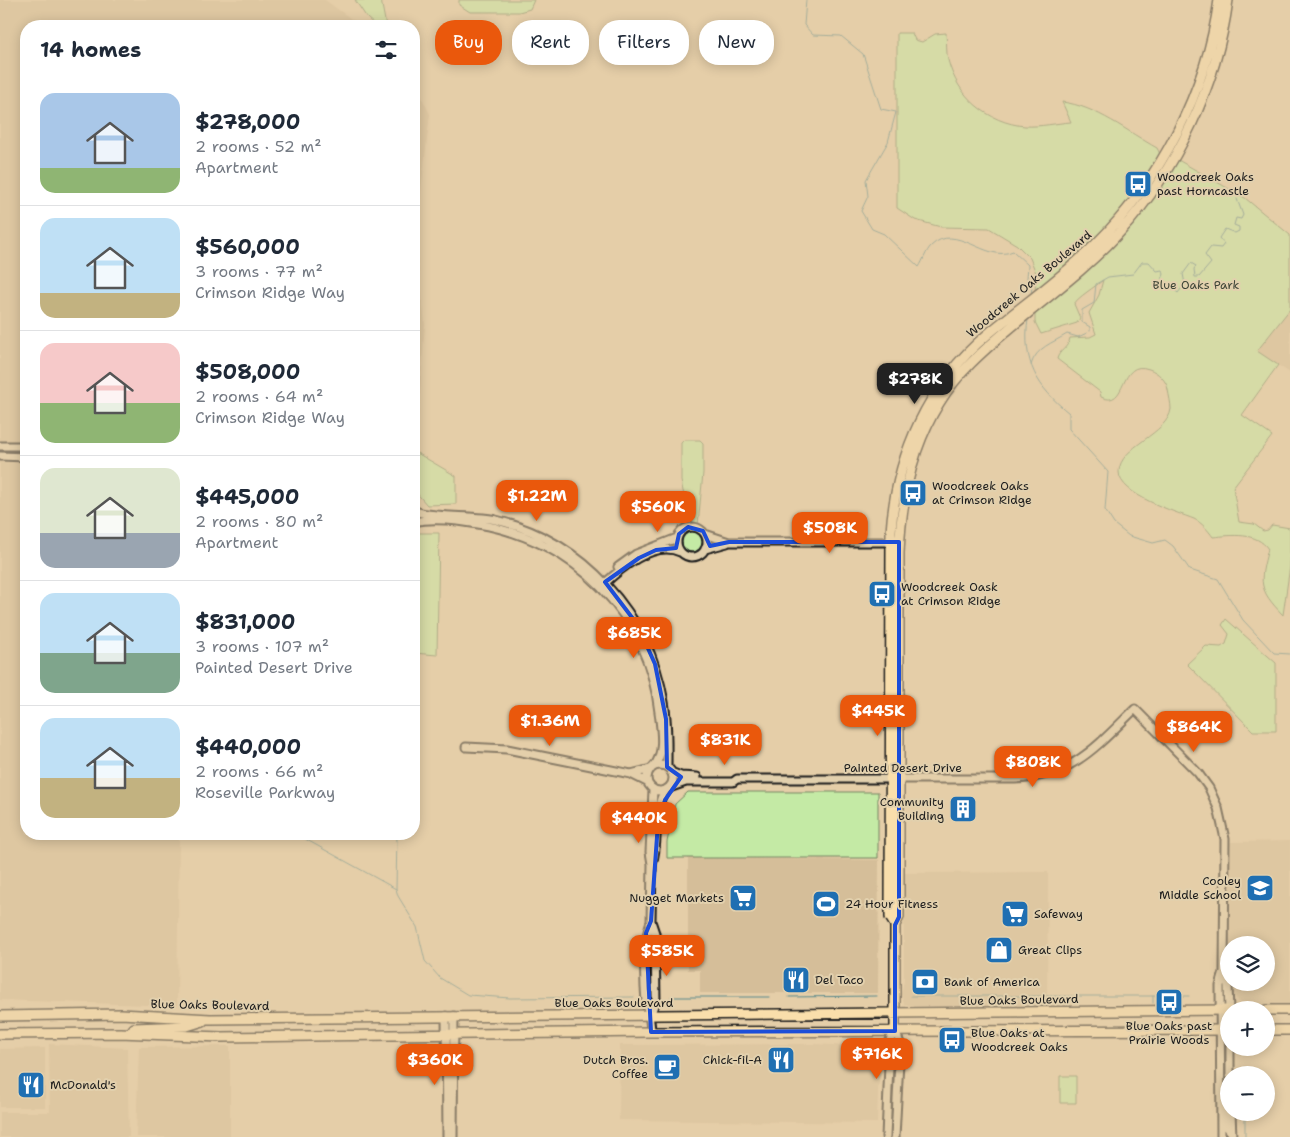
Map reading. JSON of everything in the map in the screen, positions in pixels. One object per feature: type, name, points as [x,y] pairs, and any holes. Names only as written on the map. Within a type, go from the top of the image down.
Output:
[{"type":"main road","name":"Woodcreek Oaks Boulevard","points":[[895,1031],[895,925],[899,917],[895,779],[895,542],[892,508],[899,474],[911,440],[924,412],[944,380],[964,357],[1090,251],[1120,220],[1161,159],[1186,112],[1203,69],[1219,0]]},
{"type":"main road","name":"Woodcreek Oaks Boulevard","points":[[895,542],[907,481],[914,457],[933,415],[952,386],[970,363],[1083,269],[1137,211],[1168,166],[1204,95],[1218,54],[1228,0]]},
{"type":"main road","name":"Blue Oaks Boulevard","points":[[0,1016],[121,1014],[210,1019],[1220,1010]]},
{"type":"main road","points":[[1275,1010],[1290,1010]]},
{"type":"main road","points":[[130,1033],[134,1028],[187,1026],[210,1019]]},
{"type":"main road","points":[[0,1034],[130,1033],[221,1037],[651,1032],[1220,1030]]},
{"type":"main road","points":[[1275,1030],[1290,1030]]},
{"type":"street","points":[[0,446],[20,446]]},
{"type":"street","points":[[0,456],[20,457]]},
{"type":"street","points":[[420,512],[426,515],[473,515],[520,527],[561,547],[588,566],[637,624],[655,664],[666,719],[669,769],[673,778],[670,788],[662,795],[658,807],[656,852],[652,864]]},
{"type":"street","points":[[420,522],[461,522],[519,534],[567,557],[603,585],[634,632],[654,685],[661,740],[660,758],[652,768],[647,782]]},
{"type":"street","points":[[603,585],[616,568],[636,554],[677,538],[684,528],[692,526],[700,528],[706,534],[729,542]]},
{"type":"street","points":[[603,585],[627,565],[656,550],[670,548],[692,557],[700,555],[708,542],[706,534]]},
{"type":"street","points":[[677,538],[677,545],[681,552]]},
{"type":"street","points":[[705,549],[729,542],[895,542]]},
{"type":"street","name":"Painted Desert Drive","points":[[669,769],[687,777],[733,777],[737,779],[1028,778],[1052,774],[1072,765],[1088,754],[1135,709],[1198,773],[1209,788],[1224,826],[1224,972],[1220,986],[1224,1001]]},
{"type":"street","points":[[466,747],[507,749],[631,774],[647,782],[653,790],[650,852],[652,864],[651,921],[655,934],[656,1001],[650,1015]]},
{"type":"street","points":[[631,774],[660,765],[669,769]]},
{"type":"street","name":"Painted Desert Drive","points":[[670,788],[686,782],[733,782],[737,779]]},
{"type":"street","points":[[653,790],[670,788]]},
{"type":"street","points":[[651,921],[646,933],[646,1002],[650,1015],[651,1032]]},
{"type":"street","points":[[447,1137],[450,1016]]},
{"type":"street","name":"Woodcreek Oaks Boulevard","points":[[886,1137],[890,1040],[895,1031]]},
{"type":"street","name":"Woodcreek Oaks Boulevard","points":[[894,1137],[900,1060],[900,1040],[895,1031]]},
{"type":"street","points":[[450,1034],[453,1137]]},
{"type":"street","points":[[1221,1121],[1221,1137]]},
{"type":"street","points":[[1226,1121],[1226,1126],[1232,1135]]},
{"type":"street","points":[[1231,1121],[1232,1135]]},
{"type":"highlighted area","points":[[688,527],[703,531],[710,546],[729,542],[899,542],[899,917],[895,925],[895,1031],[651,1032],[646,933],[651,921],[658,823],[665,800],[681,777],[667,767],[666,719],[655,664],[637,624],[605,582],[639,558],[656,550],[676,548],[679,534]]},
{"type":"shaded area","points":[[0,0],[325,0],[353,20],[20,20],[20,443],[0,444]]},
{"type":"shaded area","points":[[420,94],[430,114],[420,199]]},
{"type":"shaded area","points":[[420,283],[425,324],[420,390]]},
{"type":"shaded area","points":[[1290,309],[1290,373],[1257,351]]},
{"type":"shaded area","points":[[0,458],[20,458],[20,840],[179,840],[177,1006],[0,1000]]},
{"type":"shaded area","name":"Cooley Middle School","points":[[1290,841],[1290,1004],[1275,1004],[1275,1001],[1239,1001],[1233,995],[1232,991],[1275,991],[1275,936],[1229,936],[1230,842]]},
{"type":"shaded area","points":[[688,858],[879,860],[878,993],[700,993],[700,970],[688,970]]},
{"type":"shaded area","points":[[1048,872],[1047,1007],[913,1006],[904,1004],[901,994],[904,981],[904,873]]},
{"type":"shaded area","points":[[49,1044],[127,1048],[129,1137],[0,1137],[0,1112],[50,1112]]},
{"type":"shaded area","points":[[814,1044],[872,1047],[883,1051],[878,1090],[877,1123],[619,1120],[620,1045]]},
{"type":"shaded area","points":[[230,1046],[230,1137],[136,1137],[139,1047]]},
{"type":"shaded area","points":[[45,1048],[45,1107],[0,1107],[0,1049]]},
{"type":"green space","points":[[355,0],[381,0],[385,20],[369,20]]},
{"type":"green space","points":[[459,0],[534,0],[530,9],[519,12],[470,12],[459,5]]},
{"type":"green space","points":[[897,33],[912,33],[915,40],[922,42],[935,34],[946,33],[948,60],[952,73],[959,85],[976,105],[999,119],[1011,124],[1025,126],[1071,122],[1062,102],[1075,104],[1111,120],[1157,148],[1160,154],[1115,217],[1082,252],[1035,291],[1036,273],[1030,258],[1017,245],[989,228],[941,227],[915,220],[897,208]]},
{"type":"green space","name":"Blue Oaks Park","points":[[1178,160],[1245,198],[1290,235],[1290,309],[1257,351],[1278,365],[1242,415],[1272,436],[1233,487],[1239,522],[1254,524],[1263,531],[1268,530],[1272,525],[1290,528],[1290,566],[1283,615],[1265,592],[1263,585],[1263,570],[1268,549],[1263,544],[1251,537],[1244,536],[1213,537],[1205,527],[1194,519],[1150,502],[1128,488],[1121,480],[1119,472],[1121,463],[1135,447],[1162,426],[1168,418],[1171,407],[1166,383],[1162,377],[1152,370],[1139,368],[1132,371],[1127,376],[1116,397],[1110,399],[1101,397],[1100,392],[1057,359],[1070,338],[1090,337],[1096,334],[1089,313],[1099,295],[1103,280],[1074,304],[1080,318],[1077,323],[1041,334],[1035,322],[1035,312],[1085,271],[1174,162]]},
{"type":"green space","points":[[684,440],[700,440],[703,443],[703,473],[698,525],[685,525],[687,511],[681,481],[681,443]]},
{"type":"green space","points":[[420,455],[456,476],[456,504],[427,505],[420,497]]},
{"type":"green space","points":[[692,532],[699,535],[702,542],[699,549],[692,552],[685,549],[682,542],[685,535]]},
{"type":"green space","points":[[420,533],[439,533],[437,655],[420,654]]},
{"type":"green space","points":[[1226,619],[1276,663],[1276,731],[1253,731],[1187,664],[1206,646],[1221,647],[1226,644],[1229,634],[1222,625]]},
{"type":"green space","points":[[688,792],[878,792],[878,858],[667,858],[667,842],[675,804]]},
{"type":"green space","points":[[1060,1076],[1076,1076],[1076,1103],[1060,1103]]},
{"type":"waterway","points":[[806,0],[804,25],[813,35],[841,36],[863,54],[881,109],[896,112],[888,142],[866,180],[868,196],[861,211],[872,229],[884,234],[919,267],[931,246],[941,240],[951,238],[992,252],[1003,253],[1013,251],[1028,265],[1027,278],[1032,286],[1031,296]]},
{"type":"waterway","points":[[1090,331],[1090,327],[1082,322],[1082,310],[1094,303],[1096,284],[1108,277],[1133,274],[1142,262],[1149,262],[1157,271],[1162,270],[1164,274],[1162,279],[1178,293],[1185,284],[1183,274],[1191,263],[1196,266],[1194,269],[1195,277],[1199,277],[1211,263],[1205,255],[1211,247],[1221,248],[1224,244],[1219,238],[1225,229],[1235,233],[1239,231],[1239,227],[1234,225],[1236,218],[1241,219],[1243,215],[1237,199]]},
{"type":"waterway","points":[[1028,319],[1027,348],[1034,372],[1048,393],[1069,413],[1069,429],[1108,472],[1105,510],[1114,524],[1129,536],[1153,543],[1165,540],[1173,546],[1190,570],[1218,579],[1243,620],[1274,653],[1290,654]]},
{"type":"waterway","points":[[1031,365],[1037,354],[1051,343],[1067,334],[1078,337],[1087,333]]},
{"type":"waterway","points":[[307,840],[396,889]]},
{"type":"waterway","points":[[397,840],[396,889],[398,896],[417,927],[425,961],[440,978],[468,995],[510,998],[634,997]]},
{"type":"waterway","points":[[789,997],[877,996]]},
{"type":"waterway","points":[[911,996],[1189,996]]},
{"type":"waterway","points":[[1153,996],[1153,1003]]},
{"type":"waterway","points":[[671,997],[769,997]]},
{"type":"waterway","points":[[1245,1121],[1245,1137]]},
{"type":"place","name":"Woodcreek Oaks past Horncastle","points":[[1138,184]]},
{"type":"place","name":"Woodcreek Oaks at Crimson Ridge","points":[[913,493]]},
{"type":"place","name":"Woodcreek Oask at Crimson Ridge","points":[[882,594]]},
{"type":"place","name":"Community Building","points":[[963,809]]},
{"type":"place","name":"Cooley Middle School","points":[[1260,888]]},
{"type":"place","name":"Nugget Markets","points":[[743,898]]},
{"type":"place","name":"24 Hour Fitness","points":[[826,904]]},
{"type":"place","name":"Safeway","points":[[1015,914]]},
{"type":"place","name":"Great Clips","points":[[999,950]]},
{"type":"place","name":"Del Taco","points":[[796,980]]},
{"type":"place","name":"Bank of America","points":[[925,982]]},
{"type":"place","name":"Blue Oaks past Prairie Woods","points":[[1169,1002]]},
{"type":"place","name":"Blue Oaks at Woodcreek Oaks","points":[[952,1040]]},
{"type":"place","name":"Chick-fil-A","points":[[781,1060]]},
{"type":"place","name":"Dutch Bros. Coffee","points":[[667,1067]]},
{"type":"place","name":"McDonald's","points":[[31,1085]]}]
